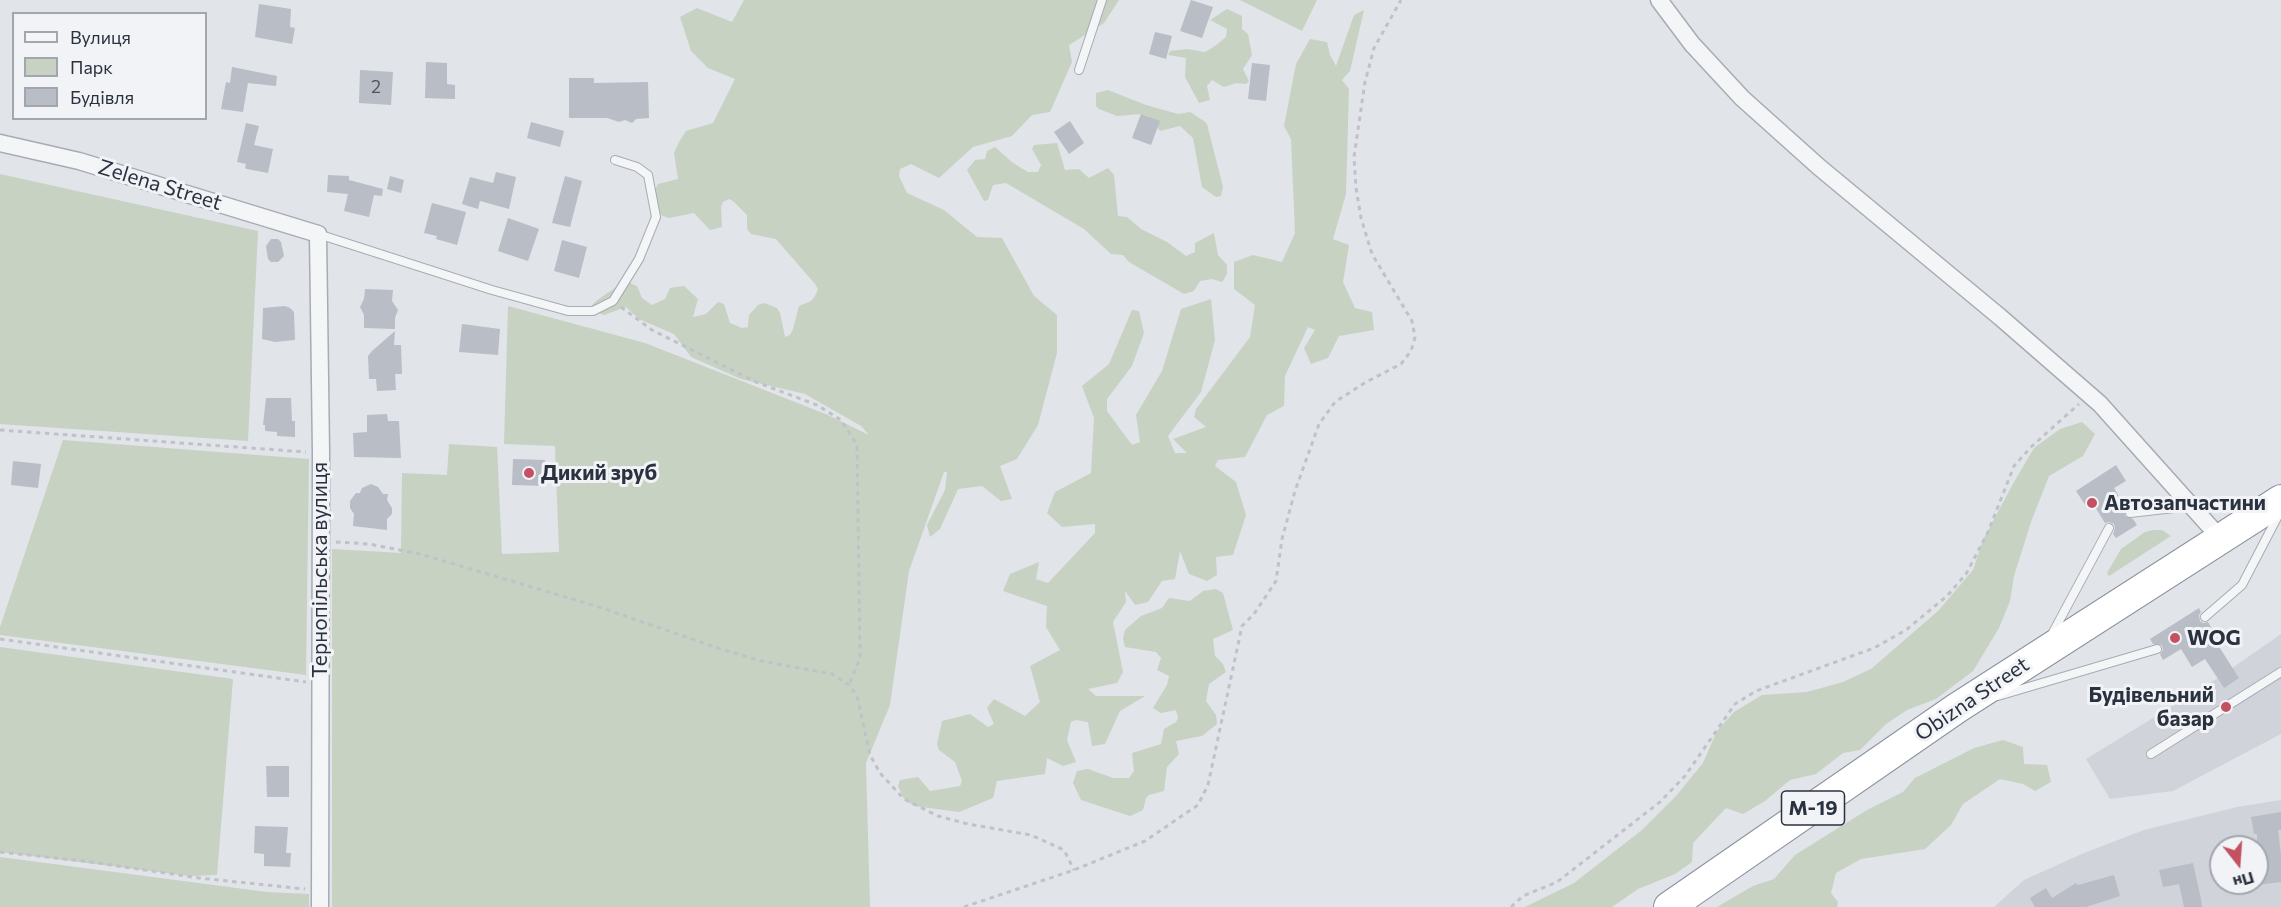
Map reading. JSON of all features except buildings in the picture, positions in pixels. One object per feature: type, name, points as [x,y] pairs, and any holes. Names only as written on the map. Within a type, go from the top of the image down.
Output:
[{"type":"highway","name":"Obizna Street","points":[[1669,907],[1957,708],[2281,500]]},
{"type":"street","points":[[1659,0],[1692,44],[1742,98],[1819,167],[2089,394],[2222,539]]},
{"type":"street","name":"Zelena Street","points":[[0,143],[79,161],[318,234]]},
{"type":"street","name":"Тернопільська вулиця","points":[[318,234],[321,453],[320,907]]},
{"type":"lane","points":[[1079,70],[1102,0]]},
{"type":"lane","points":[[318,234],[492,290],[568,311],[593,311],[613,301],[639,259],[657,217],[648,176],[638,167],[615,160]]},
{"type":"lane","points":[[2130,513],[2192,506]]},
{"type":"lane","points":[[2205,617],[2242,585],[2281,510]]},
{"type":"lane","points":[[2042,653],[2109,528]]},
{"type":"lane","points":[[1957,708],[2157,649]]},
{"type":"lane","points":[[2151,754],[2281,672]]},
{"type":"path","points":[[964,907],[1074,870],[1145,841],[1198,805],[1208,784],[1214,762],[1242,626],[1254,614],[1276,581],[1282,539],[1294,491],[1319,424],[1335,402],[1366,382],[1401,364],[1411,351],[1414,337],[1412,321],[1372,254],[1361,218],[1354,157],[1365,82],[1374,48],[1401,0]]},
{"type":"path","points":[[613,301],[652,330],[756,382],[818,405],[841,420],[857,445],[860,658],[849,685]]},
{"type":"path","points":[[1511,907],[1523,897],[1557,882],[1660,802],[1691,768],[1735,704],[1756,691],[1874,648],[1906,630],[1947,596],[1965,574],[1988,531],[2014,466],[2031,447],[2089,394]]},
{"type":"path","points":[[0,430],[321,453]]},
{"type":"path","points":[[320,540],[369,544],[420,554],[596,606],[761,661],[832,674],[849,685],[857,696],[870,755],[880,773],[904,800],[938,816],[968,824],[1031,835],[1064,850],[1074,870]]},
{"type":"path","points":[[0,639],[320,684]]},
{"type":"path","points":[[0,852],[290,889],[320,889]]},
{"type":"shaded area","name":"Будівельний базар","points":[[2281,634],[2281,734],[2173,791],[2110,799],[2086,759],[2215,680]]},
{"type":"shaded area","points":[[2281,800],[2281,907],[1994,907],[2024,880],[2084,853],[2144,830],[2237,807]]},
{"type":"green space","points":[[744,0],[1119,0],[1104,23],[1069,45],[1072,62],[1050,112],[1032,115],[1012,136],[973,147],[939,178],[911,164],[900,169],[899,176],[907,193],[944,210],[977,237],[1002,238],[1034,296],[1057,315],[1057,353],[1038,425],[1017,459],[1000,466],[1012,499],[1001,501],[982,486],[958,489],[940,529],[930,537],[927,525],[945,490],[947,472],[944,472],[909,571],[890,705],[866,763],[870,907],[332,907],[332,549],[401,553],[402,473],[447,475],[449,444],[497,447],[502,554],[559,552],[555,446],[504,444],[508,306],[645,343],[828,415],[869,435],[861,426],[805,394],[741,379],[691,357],[674,334],[639,319],[626,307],[604,315],[593,311],[592,305],[596,301],[625,281],[637,286],[642,298],[652,305],[665,299],[670,288],[684,286],[698,299],[693,317],[706,314],[718,302],[724,304],[730,323],[742,328],[748,327],[749,315],[758,305],[764,303],[777,308],[785,337],[790,335],[793,329],[799,306],[811,301],[815,296],[818,289],[815,284],[776,239],[751,234],[747,229],[747,215],[733,201],[729,199],[723,202],[722,227],[710,230],[694,213],[669,218],[650,205],[650,199],[658,184],[678,179],[674,153],[686,131],[713,123],[735,79],[708,68],[691,51],[680,17],[697,8],[732,22]]},
{"type":"green space","points":[[1240,0],[1317,0],[1302,31]]},
{"type":"green space","points":[[1227,9],[1242,16],[1242,29],[1248,34],[1252,55],[1243,69],[1249,81],[1246,84],[1236,83],[1224,87],[1212,80],[1207,86],[1210,100],[1199,103],[1185,77],[1186,58],[1168,55],[1170,51],[1187,49],[1205,52],[1215,46],[1226,37],[1227,29],[1210,20]]},
{"type":"green space","points":[[1364,10],[1350,71],[1342,80],[1349,89],[1346,194],[1333,239],[1349,245],[1343,282],[1355,308],[1372,312],[1374,330],[1339,336],[1328,358],[1311,364],[1304,348],[1315,330],[1308,327],[1285,376],[1284,406],[1267,415],[1245,457],[1218,460],[1215,466],[1236,482],[1246,515],[1233,555],[1216,557],[1217,575],[1207,581],[1189,574],[1180,551],[1175,579],[1162,581],[1148,602],[1135,605],[1125,591],[1126,602],[1113,622],[1123,672],[1117,683],[1088,689],[1096,696],[1145,696],[1120,711],[1105,744],[1092,746],[1088,722],[1076,720],[1071,722],[1067,740],[1076,762],[1063,766],[1047,758],[1045,774],[997,781],[993,798],[959,812],[914,806],[904,799],[898,786],[900,780],[918,777],[930,791],[960,786],[962,781],[955,762],[939,750],[937,744],[942,721],[970,714],[988,727],[994,724],[987,708],[994,699],[1025,716],[1040,702],[1030,666],[1060,650],[1046,627],[1047,606],[1003,591],[1010,574],[1039,562],[1036,579],[1048,583],[1095,533],[1095,524],[1062,527],[1047,513],[1055,492],[1091,473],[1094,418],[1082,386],[1109,364],[1132,310],[1139,311],[1144,333],[1132,366],[1107,399],[1107,411],[1132,445],[1140,442],[1136,415],[1162,371],[1181,309],[1211,299],[1215,340],[1201,392],[1168,436],[1175,453],[1187,453],[1173,439],[1206,427],[1194,417],[1196,409],[1250,337],[1255,305],[1234,289],[1234,262],[1253,255],[1282,262],[1295,233],[1291,139],[1284,126],[1296,64],[1310,39],[1327,42],[1336,66],[1354,15]]},
{"type":"green space","points":[[1108,90],[1146,105],[1178,114],[1190,112],[1204,121],[1207,124],[1223,187],[1221,196],[1216,197],[1202,187],[1193,138],[1180,126],[1160,131],[1150,117],[1141,114],[1117,116],[1099,109],[1096,106],[1096,93]]},
{"type":"green space","points":[[1057,143],[1065,170],[1079,169],[1089,178],[1108,168],[1114,175],[1118,216],[1127,217],[1141,229],[1167,242],[1186,256],[1195,252],[1195,243],[1214,233],[1218,255],[1227,265],[1227,274],[1222,282],[1212,279],[1200,281],[1194,291],[1184,294],[1129,262],[1123,255],[1111,254],[1084,229],[1006,183],[993,185],[988,200],[984,201],[967,170],[975,160],[985,159],[987,151],[995,147],[1013,163],[1028,172],[1038,172],[1041,165],[1032,149],[1034,145]]},
{"type":"green space","points":[[0,174],[258,231],[248,441],[0,424]]},
{"type":"green space","points":[[2082,422],[2095,434],[2083,456],[2049,476],[2014,576],[2010,601],[1999,628],[1973,671],[1936,699],[1907,710],[1886,724],[1860,750],[1843,753],[1816,774],[1790,780],[1765,801],[1743,814],[1726,808],[1693,843],[1692,862],[1675,874],[1638,889],[1612,907],[1525,907],[1574,883],[1642,830],[1676,796],[1703,763],[1717,731],[1734,712],[1762,695],[1807,692],[1843,682],[1871,669],[1938,611],[1973,570],[1983,540],[2034,448],[2060,429]]},
{"type":"green space","points":[[63,440],[309,459],[306,675],[0,635],[0,627]]},
{"type":"green space","points":[[2162,530],[2171,536],[2109,576],[2107,573],[2121,549],[2145,532]]},
{"type":"green space","points":[[1216,589],[1223,593],[1233,630],[1213,639],[1215,656],[1223,664],[1226,672],[1209,684],[1206,701],[1216,715],[1217,724],[1202,736],[1176,741],[1179,754],[1167,767],[1164,791],[1149,795],[1143,810],[1130,816],[1081,800],[1073,783],[1077,771],[1088,769],[1113,778],[1129,778],[1134,771],[1132,753],[1161,744],[1164,729],[1176,722],[1178,718],[1176,710],[1161,713],[1153,708],[1167,685],[1169,676],[1157,670],[1161,658],[1156,652],[1125,647],[1123,638],[1125,630],[1141,616],[1162,608],[1169,598],[1190,601],[1203,591]]},
{"type":"green space","points":[[0,647],[233,679],[217,875],[190,876],[0,852]]},
{"type":"green space","points":[[2003,740],[2023,747],[2024,764],[2047,765],[2051,782],[2035,791],[2023,784],[2000,779],[1963,804],[1951,825],[1925,849],[1861,859],[1836,873],[1831,893],[1838,902],[1837,907],[1717,907],[1753,886],[1774,879],[1795,855],[1867,810],[1903,792],[1915,778],[1974,748]]},
{"type":"green space","points":[[0,857],[267,892],[309,894],[309,907],[0,907]]},
{"type":"place","name":"Дикий зруб","points":[[529,473]]},
{"type":"place","name":"Автозапчастини","points":[[2092,503]]},
{"type":"place","name":"WOG","points":[[2175,638]]},
{"type":"place","name":"Будівельний базар","points":[[2226,707]]}]
